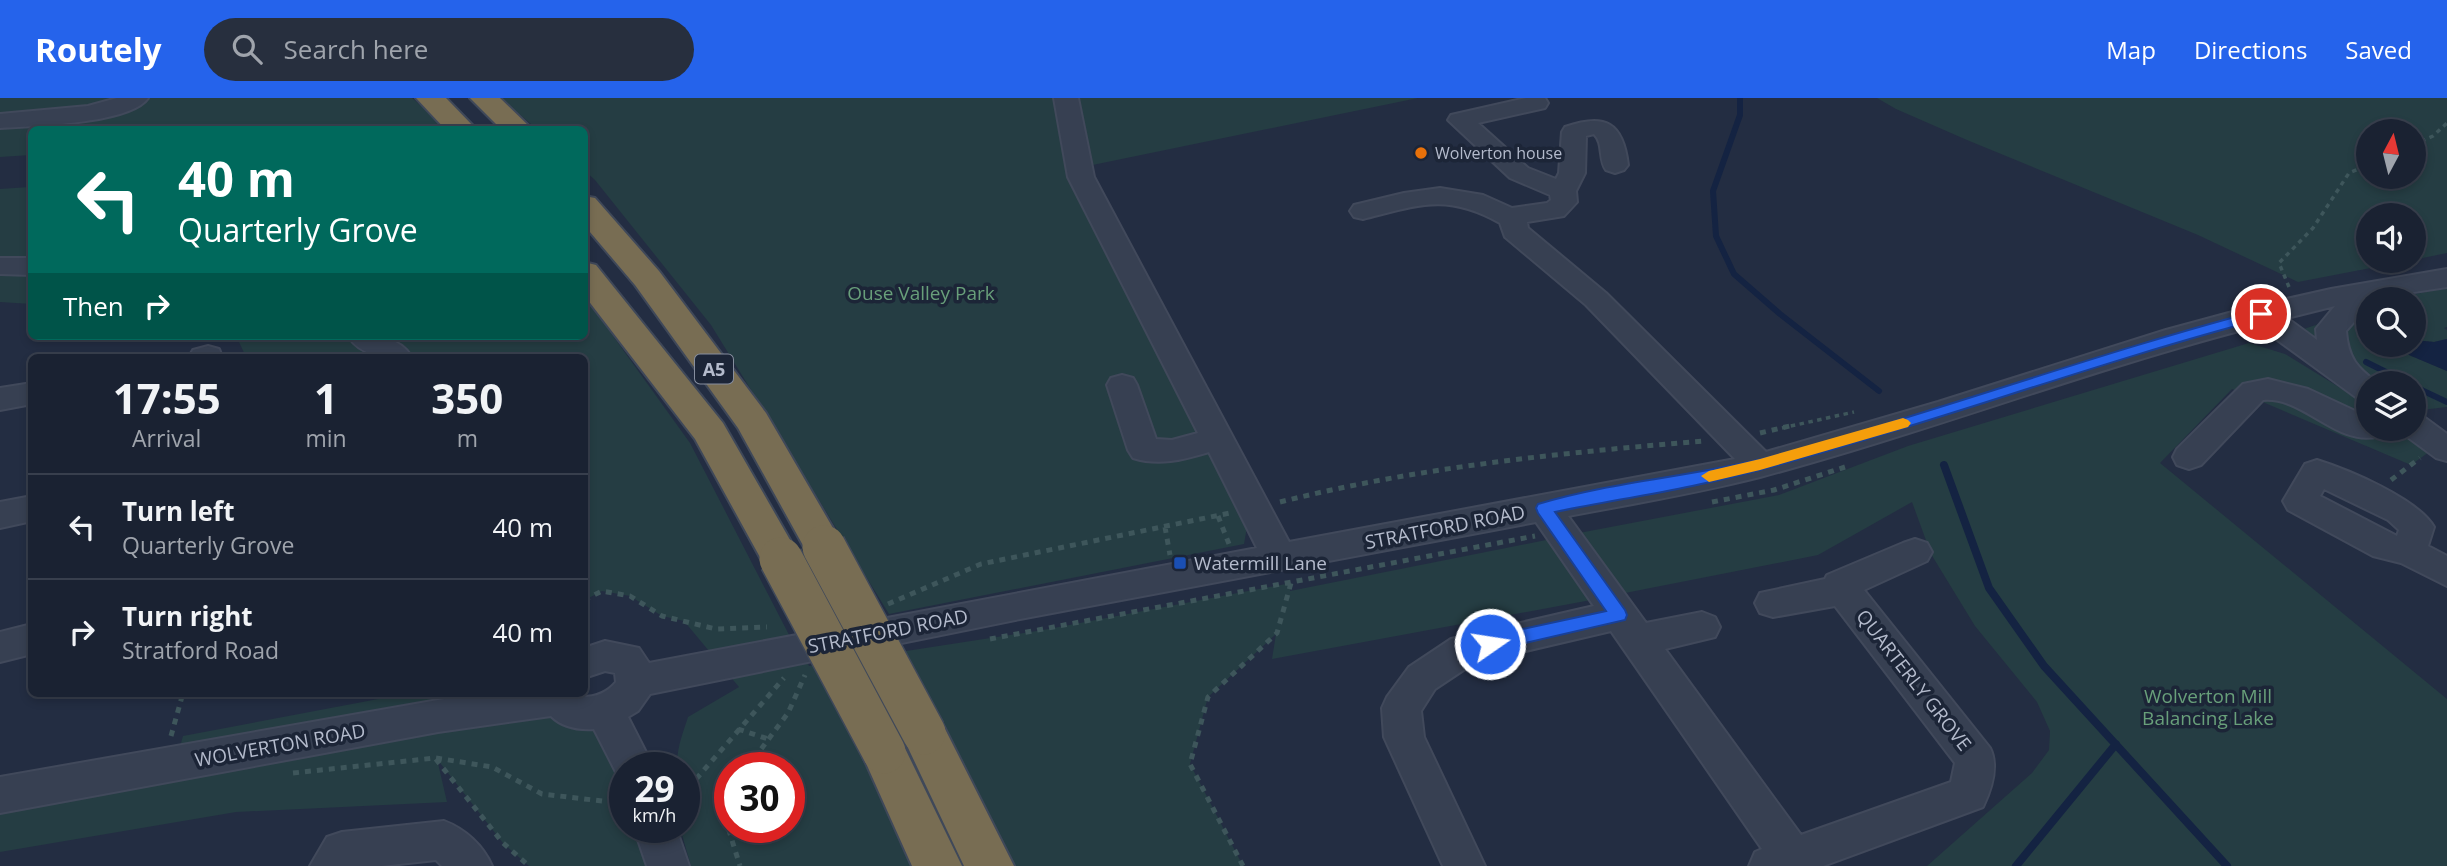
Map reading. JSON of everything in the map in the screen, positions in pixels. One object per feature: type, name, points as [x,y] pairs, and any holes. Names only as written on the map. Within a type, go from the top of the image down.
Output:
[{"type":"highway","points":[[430,98],[459,126]]},
{"type":"highway","points":[[484,98],[515,126]]},
{"type":"highway","name":"A5","points":[[588,210],[647,278],[752,422],[824,547],[904,742],[937,866]]},
{"type":"highway","name":"A5","points":[[588,277],[710,432],[780,559],[989,866]]},
{"type":"street","points":[[0,121],[125,105],[136,98]]},
{"type":"street","points":[[1066,98],[1081,177],[1286,571]]},
{"type":"street","points":[[1536,103],[1460,120],[1519,173],[1563,191]]},
{"type":"street","points":[[1615,165],[1613,138],[1608,132],[1592,128],[1574,132],[1571,137],[1572,173],[1563,191],[1564,202],[1555,210],[1516,215],[1513,219],[1514,231],[1596,299],[1760,465]]},
{"type":"street","points":[[1363,211],[1421,197],[1452,195],[1477,200],[1513,219]]},
{"type":"street","points":[[0,267],[28,267]]},
{"type":"street","name":"STRATFORD ROAD","points":[[2394,287],[2447,278]]},
{"type":"street","name":"STRATFORD ROAD","points":[[636,681],[1020,605],[1286,571],[1544,508],[1760,465],[1949,410],[2177,337],[2261,314],[2356,294]]},
{"type":"street","points":[[2343,372],[2332,348],[2331,329],[2356,301]]},
{"type":"street","points":[[2261,314],[2356,382]]},
{"type":"street","points":[[369,340],[392,354]]},
{"type":"street","points":[[1122,385],[1144,450],[1172,451],[1217,439]]},
{"type":"street","points":[[2189,457],[2254,391],[2264,388],[2295,395],[2345,422],[2356,425]]},
{"type":"street","points":[[0,399],[28,394]]},
{"type":"street","points":[[2409,552],[2417,527],[2400,511],[2317,472],[2300,500],[2385,547],[2409,552],[2447,572]]},
{"type":"street","name":"QUARTERLY GROVE","points":[[1544,508],[1627,627],[1781,862],[1969,794],[1976,760],[1840,584],[1915,552]]},
{"type":"street","points":[[0,515],[28,510]]},
{"type":"street","name":"QUARTERLY GROVE","points":[[1773,603],[1844,590]]},
{"type":"street","points":[[1464,866],[1404,737],[1401,708],[1422,678],[1464,650],[1627,627],[1702,626]]},
{"type":"street","points":[[0,647],[28,640]]},
{"type":"street","points":[[562,697],[569,710],[581,714],[605,711],[619,704],[630,693],[636,681],[636,672],[626,659],[588,653]]},
{"type":"street","name":"WOLVERTON ROAD","points":[[0,795],[556,697]]},
{"type":"street","points":[[605,711],[626,752]]},
{"type":"street","points":[[331,866],[342,851],[444,840],[471,866]]},
{"type":"street","points":[[660,843],[668,866]]},
{"type":"path","points":[[2426,139],[2447,123]]},
{"type":"path","points":[[2290,288],[2278,262],[2313,228],[2349,173],[2356,170]]},
{"type":"path","points":[[884,606],[981,564],[1253,508],[1355,483],[1535,456],[1734,438],[1860,411]]},
{"type":"path","points":[[2366,496],[2429,452],[2426,432]]},
{"type":"path","points":[[1165,527],[1171,559]]},
{"type":"path","points":[[1244,866],[1190,764],[1208,698],[1277,633],[1286,571]]},
{"type":"path","points":[[588,598],[602,591],[631,596],[662,616],[716,629],[778,627]]},
{"type":"path","points":[[759,752],[792,709],[800,693],[807,667]]},
{"type":"path","points":[[700,774],[792,670]]},
{"type":"path","points":[[170,738],[182,697]]},
{"type":"path","points":[[738,729],[768,739]]},
{"type":"path","points":[[435,758],[503,843],[529,866]]},
{"type":"path","points":[[286,773],[435,758],[492,767],[542,794],[602,801]]},
{"type":"path","points":[[733,843],[740,866]]},
{"type":"green space","points":[[0,98],[412,98],[444,126],[28,126],[28,155],[0,157]]},
{"type":"green space","name":"Ouse Valley Park","points":[[500,98],[1418,98],[1078,168],[1247,527],[1244,544],[889,614],[711,325],[588,174],[588,126],[533,126]]},
{"type":"green space","points":[[1877,98],[2447,98],[2447,253],[2426,257],[2426,203],[2356,203],[2356,271],[2298,282],[2198,235],[1967,140]]},
{"type":"green space","points":[[28,187],[28,304],[0,302],[0,189]]},
{"type":"green space","points":[[2447,288],[2447,327],[2444,328],[2447,330],[2447,339],[2426,341],[2426,292]]},
{"type":"green space","points":[[588,301],[690,443],[802,660],[806,659],[809,666],[1043,630],[1291,583],[1290,591],[1551,539],[1591,600],[1272,659],[1276,634],[1208,697],[1190,764],[1243,866],[691,866],[684,843],[700,843],[700,752],[679,752],[680,742],[688,717],[739,687],[684,621],[662,616],[630,596],[602,591],[588,598],[588,354],[245,354],[239,342],[234,340],[588,340]]},
{"type":"green space","points":[[2356,311],[2356,357],[2414,357],[2447,371],[2447,407],[2426,409],[2426,371],[2364,371],[2304,329]]},
{"type":"green space","name":"Wolverton Mill Balancing Lake","points":[[2249,343],[2285,354],[2356,398],[2356,441],[2415,441],[2429,452],[2411,465],[2232,389],[2160,463],[2447,699],[2447,866],[1927,866],[2032,773],[2049,750],[2050,731],[2037,702],[1975,626],[1931,554],[1912,502],[1818,555],[1620,594],[1579,533],[1779,495],[1908,446]]},
{"type":"green space","points":[[389,697],[569,697],[597,713],[623,752],[609,752],[609,843],[660,843],[668,866],[529,866],[503,843],[437,759],[447,802],[236,812],[0,852],[0,814],[7,802],[175,765],[183,736]]},
{"type":"water","points":[[2447,339],[2447,371],[2414,357],[2426,357],[2426,341]]},
{"type":"waterway","points":[[1740,98],[1740,115],[1713,191],[1716,236],[1734,274],[1780,314],[1879,391]]},
{"type":"waterway","points":[[2366,362],[2384,371]]},
{"type":"waterway","points":[[2426,392],[2447,402]]},
{"type":"waterway","points":[[1944,465],[1989,588],[2044,666],[2116,744]]},
{"type":"waterway","points":[[2016,866],[2116,744]]},
{"type":"waterway","points":[[2116,744],[2227,866]]},
{"type":"slow traffic","points":[[1709,476],[1760,465],[1903,423]]},
{"type":"place","name":"Wolverton house","points":[[1421,153]]},
{"type":"place","name":"Watermill Lane","points":[[1180,563]]},
{"type":"route","points":[[1490,644],[1618,615],[1544,508],[1760,465],[1949,410],[2177,337],[2261,314]]}]
